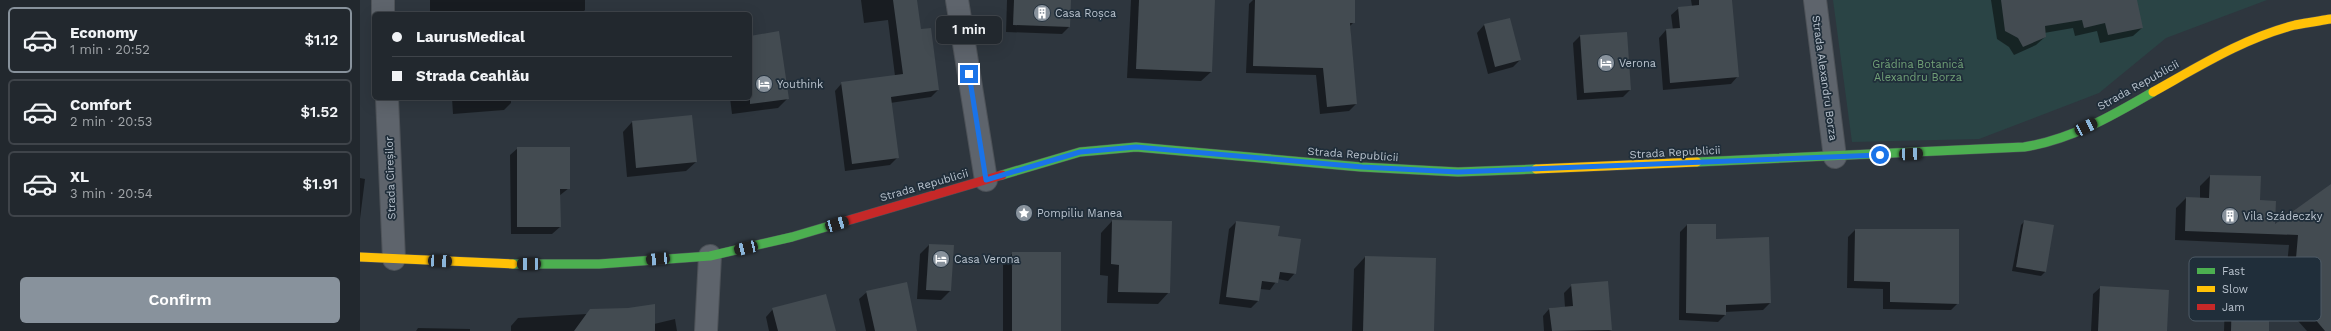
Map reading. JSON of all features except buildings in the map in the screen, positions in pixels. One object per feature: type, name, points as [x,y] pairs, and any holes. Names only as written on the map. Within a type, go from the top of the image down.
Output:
[{"type":"street","points":[[383,0],[383,12]]},
{"type":"street","points":[[957,0],[986,180]]},
{"type":"street","name":"Strada Alexandru Borza","points":[[1815,0],[1835,157]]},
{"type":"street","name":"Strada Republicii","points":[[360,257],[500,264],[599,264],[710,256],[792,237],[1080,152],[1136,147],[1362,167],[1458,172],[1971,153],[2035,146],[2061,138],[2086,127],[2122,109],[2212,59],[2264,34],[2293,24],[2331,19]]},
{"type":"street","name":"Strada Cireșilor","points":[[386,100],[394,258]]},
{"type":"street","points":[[706,331],[710,256]]},
{"type":"green space","name":"Grădina Botanică Alexandru Borza","points":[[1833,0],[2267,0],[2166,38],[2099,93],[1979,139],[1852,142]]},
{"type":"traffic: fast","points":[[1697,162],[2024,147],[2041,144],[2074,133],[2122,110],[2153,92]]},
{"type":"traffic: fast","points":[[1002,175],[1080,152],[1136,147],[1361,167],[1458,172],[1536,169]]},
{"type":"traffic: fast","points":[[513,264],[599,264],[710,256],[792,237],[836,224]]},
{"type":"traffic: slow","points":[[2153,92],[2204,63],[2258,37],[2295,25],[2331,19]]},
{"type":"traffic: slow","points":[[1536,169],[1697,162]]},
{"type":"traffic: slow","points":[[360,257],[513,264]]},
{"type":"traffic: jam","points":[[836,224],[1002,175]]},
{"type":"place","name":"Casa Roșca","points":[[1042,13]]},
{"type":"place","name":"Verona","points":[[1606,63]]},
{"type":"place","name":"Youthink","points":[[764,84]]},
{"type":"place","name":"Pompiliu Manea","points":[[1024,213]]},
{"type":"place","name":"Vila Szádeczky","points":[[2230,216]]},
{"type":"place","name":"Casa Verona","points":[[941,259]]},
{"type":"route","points":[[969,74],[986,180],[1080,152],[1108,148],[1136,147],[1362,167],[1458,172],[1542,170],[1880,155]]}]
